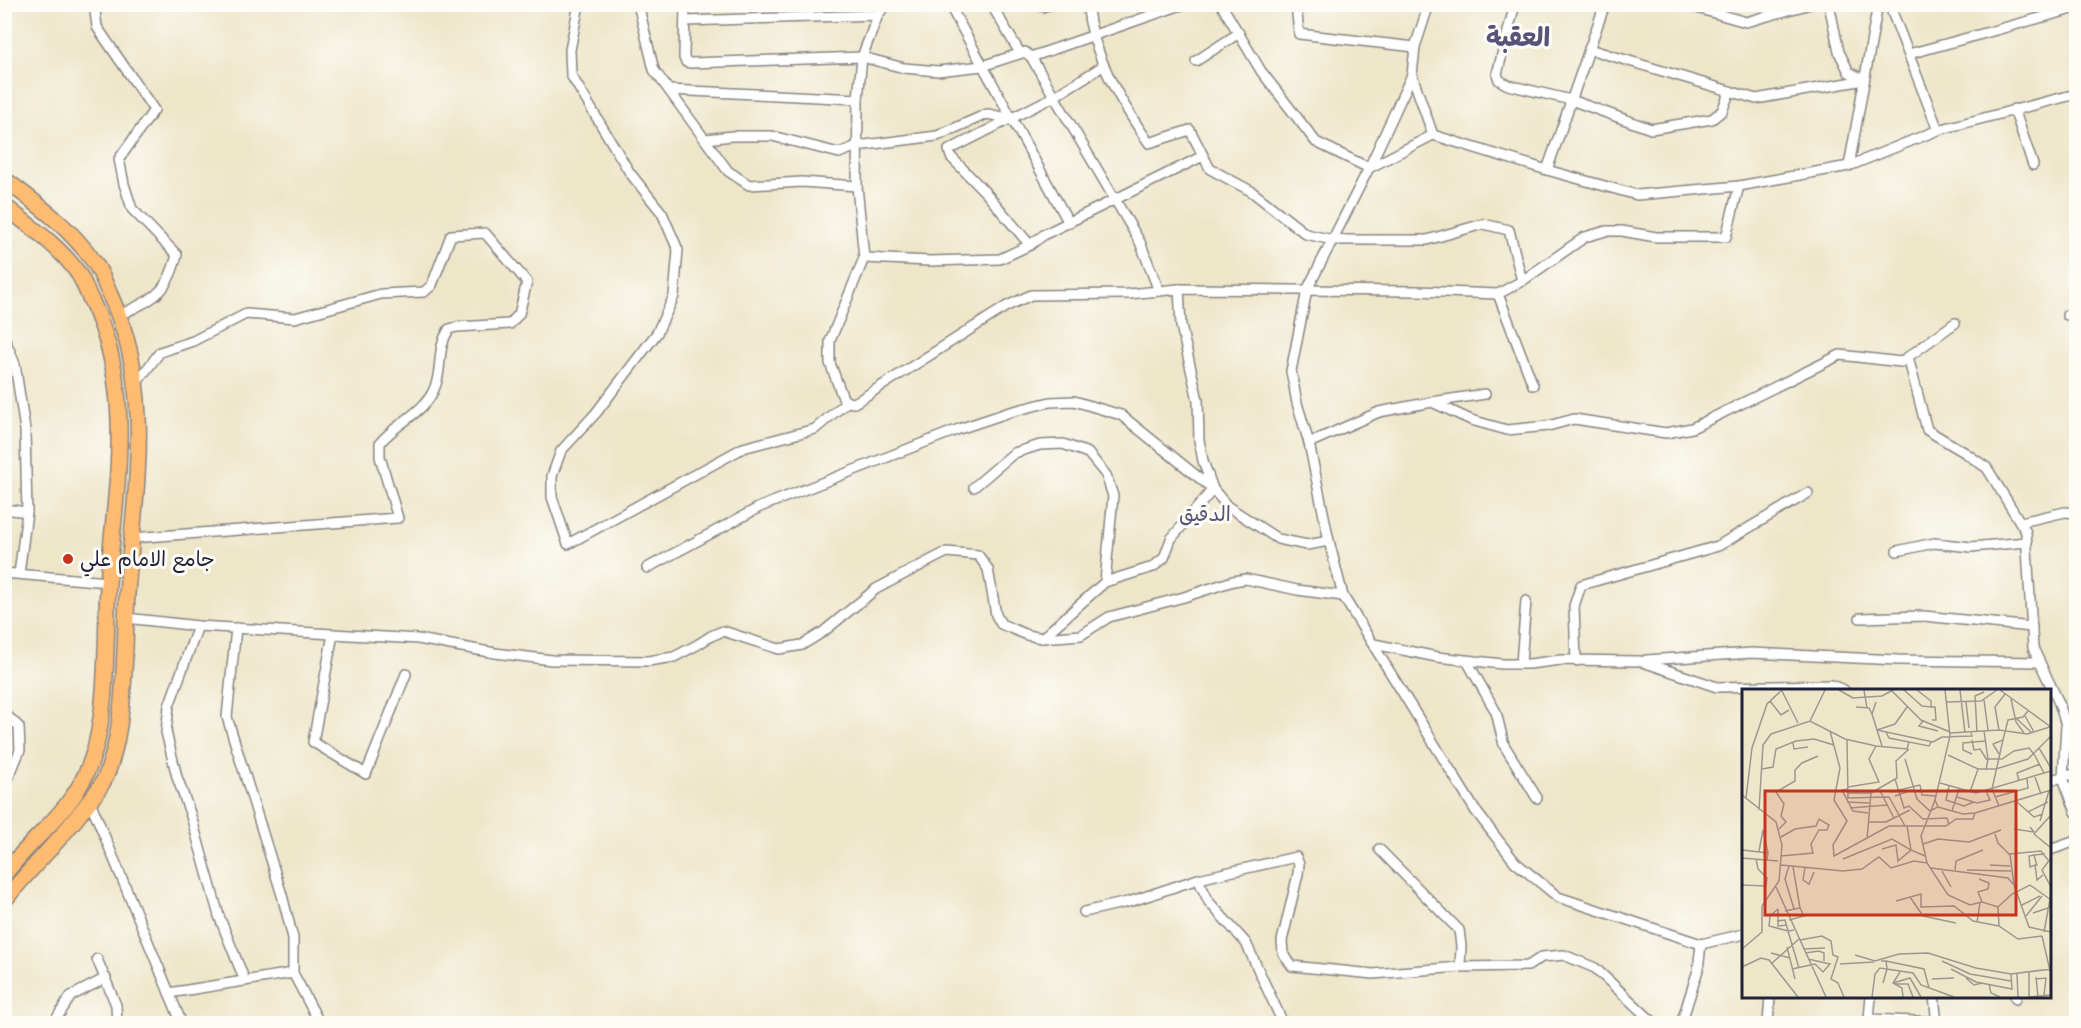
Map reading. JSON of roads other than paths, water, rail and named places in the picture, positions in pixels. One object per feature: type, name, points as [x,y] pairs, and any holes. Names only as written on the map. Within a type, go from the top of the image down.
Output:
[{"type":"main road","points":[[4,179],[63,225],[95,263],[120,315],[129,351],[135,385],[140,448],[120,712],[115,747],[104,779],[90,801],[66,832],[4,901]]},
{"type":"main road","points":[[4,206],[47,240],[78,274],[101,320],[119,395],[121,444],[108,582],[100,730],[90,765],[74,797],[4,875]]},
{"type":"main road","points":[[108,582],[128,585]]},
{"type":"street","points":[[100,4],[95,11],[98,27],[154,110],[119,159],[124,184],[132,209],[177,255],[172,275],[158,295],[120,315]]},
{"type":"street","points":[[579,4],[570,50],[571,75],[630,173],[662,213],[678,250],[674,296],[657,333],[596,413],[561,451],[552,476],[552,497],[568,544],[742,448],[815,429],[847,402]]},
{"type":"street","points":[[638,4],[654,70],[728,171],[749,185],[801,182],[857,186]]},
{"type":"street","points":[[685,4],[684,58],[686,62],[692,63],[862,57],[904,68],[964,69],[982,66],[1025,52],[1031,57],[1055,96],[1140,242],[1159,291]]},
{"type":"street","points":[[886,4],[878,15],[862,57],[858,99],[857,186],[864,258],[830,341],[830,363],[843,398],[847,402],[854,403],[861,399],[1020,299],[1031,295],[1129,294],[1179,289],[1498,294],[1522,281],[1585,237],[1606,231],[1622,231],[1656,237],[1726,237],[1738,186]]},
{"type":"street","points":[[949,4],[1069,223]]},
{"type":"street","points":[[991,4],[1020,53]]},
{"type":"street","points":[[1087,4],[1103,66],[1125,108],[1149,143],[1190,130],[1210,169],[1251,191],[1306,234],[1333,240],[1427,240],[1483,224],[1509,230],[1522,281]]},
{"type":"street","points":[[1031,57],[1184,4]]},
{"type":"street","points":[[1221,4],[1261,71],[1316,142],[1369,168]]},
{"type":"street","points":[[1296,4],[1299,34],[1415,47]]},
{"type":"street","points":[[1429,4],[1415,47],[1412,75],[1369,168],[1307,290],[1292,371],[1297,403],[1309,443],[1343,596],[1475,810],[1515,862],[1557,897],[1701,944],[1742,934]]},
{"type":"street","points":[[1515,4],[1497,74],[1499,80],[1508,85],[1571,100],[1642,126],[1658,129],[1712,119],[1722,111],[1730,91]]},
{"type":"street","points":[[1547,170],[1605,4]]},
{"type":"street","points":[[1683,4],[1701,7],[1746,22],[1810,4]]},
{"type":"street","points":[[1829,4],[1839,52],[1849,72],[1864,80]]},
{"type":"street","points":[[1849,166],[1878,4]]},
{"type":"street","points":[[1889,4],[1938,130]]},
{"type":"street","points":[[1909,54],[2076,8]]},
{"type":"street","points":[[685,21],[878,15]]},
{"type":"street","points":[[1196,61],[1239,33]]},
{"type":"street","points":[[1589,49],[1756,99],[1864,80]]},
{"type":"street","points":[[1030,245],[986,193],[951,157],[949,150],[1013,119],[1103,66]]},
{"type":"street","points":[[1412,75],[1433,135]]},
{"type":"street","points":[[669,90],[858,99]]},
{"type":"street","points":[[1369,168],[1433,135],[1637,195],[1738,186],[1849,166],[1938,130],[2076,94]]},
{"type":"street","points":[[2014,109],[2033,165]]},
{"type":"street","points":[[706,139],[732,136],[772,136],[839,153],[857,146],[937,136],[987,114],[1013,119]]},
{"type":"street","points":[[864,258],[930,261],[1000,259],[1203,156]]},
{"type":"street","points":[[132,538],[398,518],[380,457],[380,443],[390,431],[425,405],[436,387],[442,340],[449,329],[510,324],[519,314],[527,282],[485,233],[451,235],[432,285],[424,292],[381,294],[295,318],[246,314],[193,340],[160,352],[135,385]]},
{"type":"street","points":[[1179,289],[1181,326],[1198,400],[1199,440],[1203,461],[1213,489]]},
{"type":"street","points":[[1498,294],[1533,385]]},
{"type":"street","points":[[2067,315],[2076,311]]},
{"type":"street","points":[[1432,402],[1471,420],[1507,430],[1548,426],[1574,418],[1666,433],[1692,429],[1840,355],[1901,362],[1955,323]]},
{"type":"street","points":[[4,337],[15,364],[25,430],[27,512],[19,574]]},
{"type":"street","points":[[1908,357],[1927,430],[1987,468],[2026,532],[2033,648],[2059,703],[2066,725],[2063,777],[2076,812]]},
{"type":"street","points":[[1309,443],[1379,412],[1485,394]]},
{"type":"street","points":[[647,568],[760,507],[959,429],[1050,402],[1074,401],[1121,415],[1213,489],[1227,506],[1278,539],[1307,545],[1329,541]]},
{"type":"street","points":[[974,487],[1014,453],[1040,446],[1063,444],[1088,453],[1106,475],[1113,496],[1105,582]]},
{"type":"street","points":[[1042,638],[1105,582],[1153,567],[1164,558],[1171,539],[1213,489]]},
{"type":"street","points":[[1576,661],[1574,606],[1581,585],[1718,546],[1808,492]]},
{"type":"street","points":[[4,509],[27,512]]},
{"type":"street","points":[[2020,522],[2065,512],[2076,513]]},
{"type":"street","points":[[1897,551],[1934,543],[1971,547],[2027,542]]},
{"type":"street","points":[[126,618],[198,626],[418,639],[495,653],[552,660],[648,661],[674,657],[723,631],[779,649],[802,645],[823,632],[876,589],[947,552],[978,555],[988,569],[996,615],[1001,624],[1027,635],[1042,638],[1081,635],[1109,617],[1246,579],[1297,590],[1343,596]]},
{"type":"street","points":[[4,573],[108,582]]},
{"type":"street","points":[[1521,663],[1526,601]]},
{"type":"street","points":[[1860,618],[1924,616],[2032,627]]},
{"type":"street","points":[[198,626],[170,706],[166,732],[177,777],[191,816],[219,916],[244,981]]},
{"type":"street","points":[[236,628],[227,717],[282,895],[293,938],[293,973],[320,1023]]},
{"type":"street","points":[[333,634],[313,742],[366,774],[406,674]]},
{"type":"street","points":[[1374,644],[1467,661],[1503,664],[1640,661],[1752,652],[1898,660],[2039,662]]},
{"type":"street","points":[[1467,661],[1496,712],[1504,746],[1537,798]]},
{"type":"street","points":[[1640,661],[1717,687],[1831,685],[1841,689]]},
{"type":"street","points":[[4,713],[19,727],[20,750],[4,789]]},
{"type":"street","points":[[2051,779],[2076,774]]},
{"type":"street","points":[[90,801],[182,1023]]},
{"type":"street","points":[[2051,849],[2076,841]]},
{"type":"street","points":[[1379,849],[1459,930],[1460,967]]},
{"type":"street","points":[[1083,912],[1132,901],[1198,879],[1296,857],[1299,864],[1298,874],[1282,941],[1283,953],[1292,966],[1373,974],[1460,967],[1528,966],[1542,957],[1564,955],[1595,968],[1654,1023]]},
{"type":"street","points":[[1198,879],[1209,902],[1246,943],[1282,1021],[1285,1023]]},
{"type":"street","points":[[1681,1023],[1698,970],[1701,944]]},
{"type":"street","points":[[96,959],[116,1005],[117,1023]]},
{"type":"street","points":[[169,993],[293,973]]},
{"type":"street","points":[[53,1023],[71,996],[106,978]]},
{"type":"street","points":[[1768,1023],[1770,998]]},
{"type":"street","points":[[1871,998],[1869,1019],[1937,1023],[1934,998]]},
{"type":"place","name":"جامع الامام علي","points":[[68,559]]},
{"type":"district","name":"العقبة","points":[[1518,37]]},
{"type":"district","name":"الدقيق","points":[[1205,514]]}]
